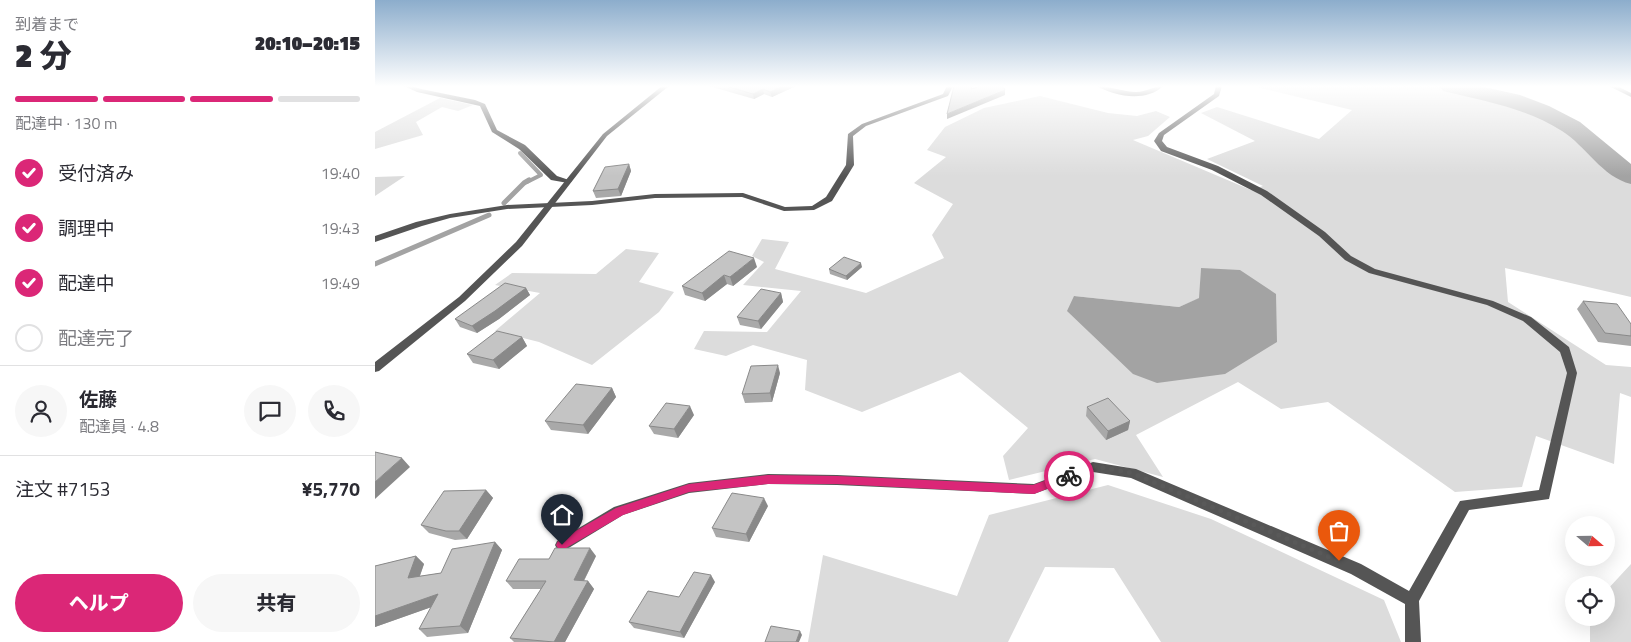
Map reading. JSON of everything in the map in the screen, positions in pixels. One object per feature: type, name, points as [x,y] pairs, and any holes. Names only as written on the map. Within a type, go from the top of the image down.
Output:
[{"type":"street","points":[[488,116],[494,131],[522,147],[554,178],[568,181]]},
{"type":"street","points":[[375,368],[462,298],[519,244],[605,135],[629,116]]},
{"type":"street","points":[[375,239],[419,224],[451,216],[507,207],[592,203],[655,196],[743,195],[784,210],[814,208],[829,199],[850,165],[850,135],[864,125],[888,116]]},
{"type":"street","points":[[1187,116],[1161,134],[1158,141],[1164,149],[1215,168],[1265,192],[1322,234],[1348,258],[1372,272],[1490,303],[1527,319],[1565,350],[1571,373],[1544,494],[1465,505],[1412,600],[1413,642]]},
{"type":"street","points":[[562,545],[619,511],[689,488],[778,479],[1034,489],[1093,466],[1141,476],[1356,569],[1412,600]]},
{"type":"shaded area","points":[[406,116],[426,116],[416,122],[423,135],[375,149],[375,132]]},
{"type":"shaded area","points":[[968,116],[1168,116],[1170,117],[1148,136],[1133,140],[1251,190],[1263,186],[1207,159],[1255,141],[1207,116],[1246,116],[1319,139],[1345,116],[1540,116],[1561,125],[1603,160],[1631,178],[1631,297],[1505,268],[1508,302],[1606,365],[1631,367],[1631,397],[1620,393],[1614,464],[1536,436],[1522,487],[1455,492],[1328,402],[1281,409],[1238,382],[1136,435],[1163,477],[1095,459],[1009,480],[1003,456],[1028,428],[960,372],[862,412],[805,390],[807,360],[753,345],[726,356],[694,349],[704,331],[767,332],[801,291],[743,285],[764,262],[752,256],[762,239],[789,242],[775,269],[866,293],[944,258],[932,235],[953,204],[914,183],[946,157],[927,150],[945,127]],"holes":[[[1201,268],[1225,374],[1074,296],[1179,307],[1200,298]]]},
{"type":"shaded area","points":[[405,176],[375,196],[375,177]]},
{"type":"shaded area","points":[[626,249],[659,253],[639,282],[674,292],[659,312],[592,365],[539,342],[495,331],[540,293],[495,285],[512,273],[596,274]]},
{"type":"shaded area","points":[[1201,268],[1240,270],[1276,294],[1277,342],[1225,374],[1157,383],[1133,374],[1067,311],[1074,296],[1179,307],[1199,298]]},
{"type":"shaded area","points":[[1108,485],[1211,519],[1384,600],[1401,642],[1161,642],[1114,568],[1045,567],[1008,642],[808,642],[823,555],[957,596],[989,515]]},
{"type":"shaded area","points":[[1631,564],[1631,642],[1590,642],[1590,626],[1615,626],[1615,581]]},
{"type":"building","points":[[629,164],[618,189],[593,191],[605,167]]},
{"type":"building","points":[[729,251],[754,258],[730,277],[724,275],[702,293],[682,286]]},
{"type":"building","points":[[844,257],[861,263],[846,276],[829,269]]},
{"type":"building","points":[[505,283],[526,288],[472,326],[455,319]]},
{"type":"building","points":[[761,289],[781,293],[758,321],[737,317]]},
{"type":"building","points":[[1583,301],[1617,304],[1631,324],[1631,336],[1605,333]]},
{"type":"building","points":[[497,331],[522,337],[493,360],[467,354]]},
{"type":"building","points":[[778,365],[770,393],[742,394],[751,366]]},
{"type":"building","points":[[576,384],[612,388],[583,425],[545,421]]},
{"type":"building","points":[[1108,398],[1130,421],[1108,431],[1087,407]]},
{"type":"building","points":[[666,403],[690,406],[674,429],[649,426]]},
{"type":"building","points":[[375,452],[402,458],[375,482]]},
{"type":"building","points":[[486,490],[459,531],[446,531],[421,525],[444,491]]},
{"type":"building","points":[[732,493],[764,498],[746,534],[712,528]]},
{"type":"building","points":[[495,542],[460,626],[419,629],[438,594],[375,616],[375,566],[416,556],[408,578],[441,573],[452,549]]},
{"type":"building","points":[[555,548],[590,548],[574,580],[588,581],[554,642],[510,638],[546,581],[506,581],[519,559],[549,559]]},
{"type":"building","points":[[694,572],[711,575],[680,632],[629,622],[648,591],[679,597]]},
{"type":"building","points":[[771,626],[800,631],[796,642],[765,642]]},
{"type":"waterway","points":[[1551,116],[1572,127],[1608,159],[1631,176]]},
{"type":"waterway","points":[[520,153],[541,175],[527,182]]},
{"type":"waterway","points":[[504,203],[529,180]]},
{"type":"waterway","points":[[375,264],[489,215]]},
{"type":"way so far","points":[[1069,476],[1093,466],[1132,473],[1339,561]]},
{"type":"route","points":[[562,545],[619,511],[689,488],[768,479],[837,480],[1034,489],[1069,476]]}]
